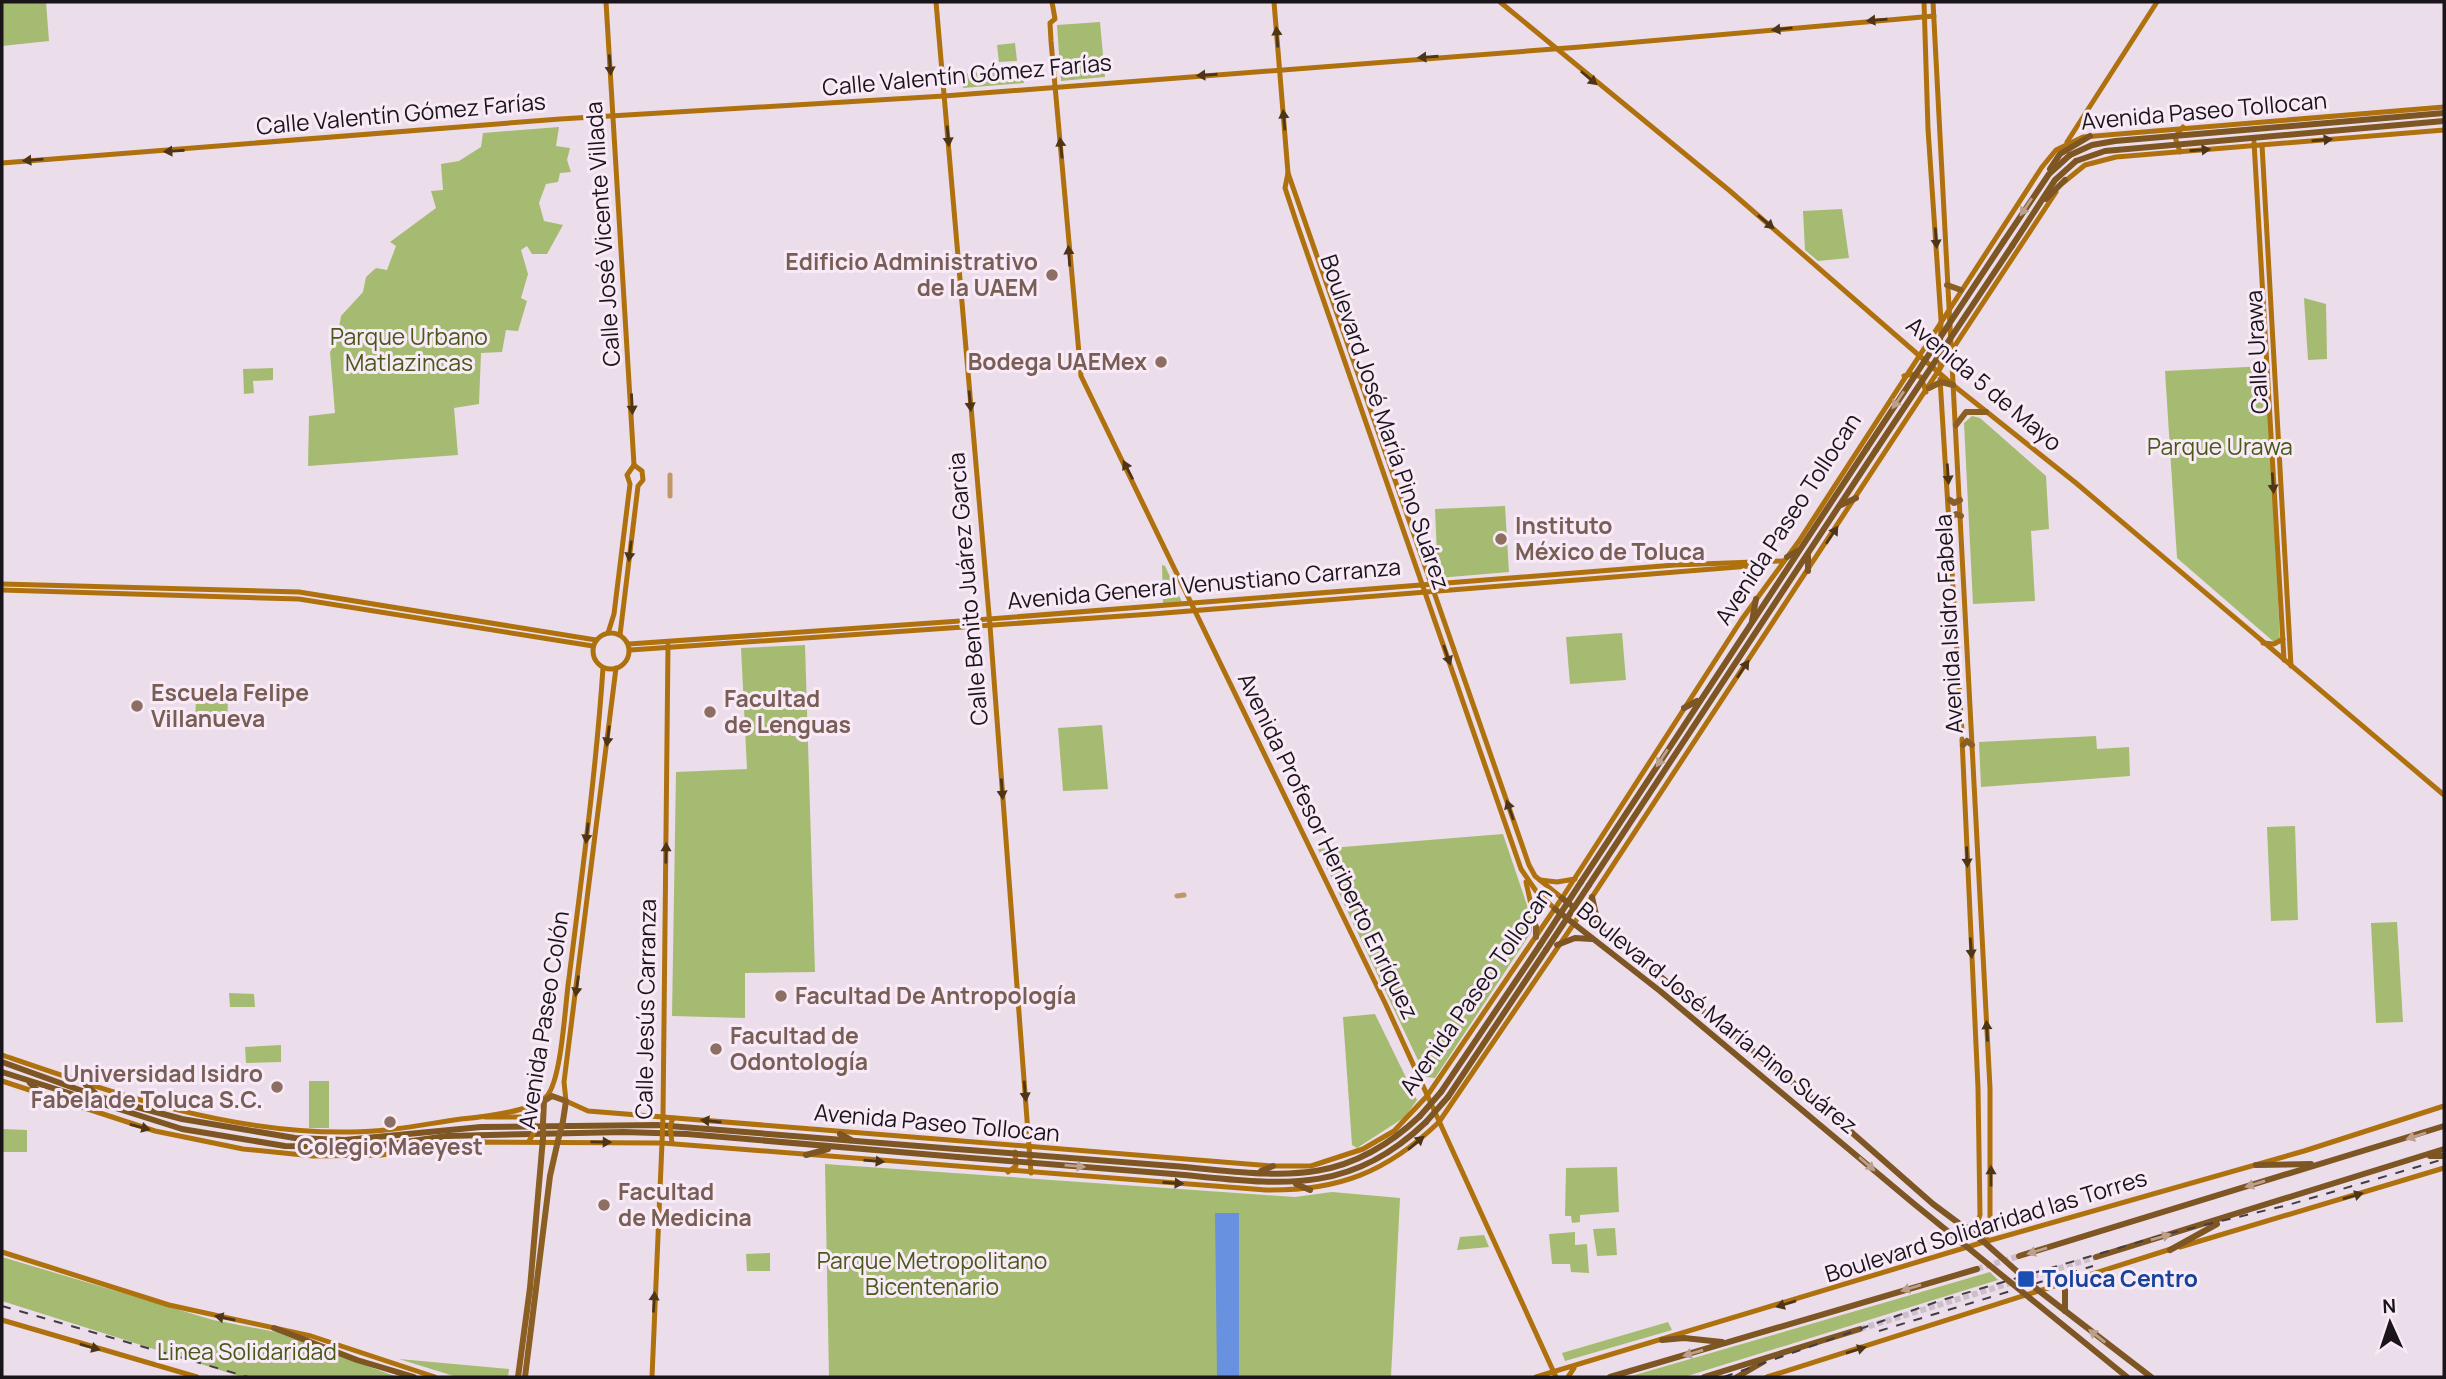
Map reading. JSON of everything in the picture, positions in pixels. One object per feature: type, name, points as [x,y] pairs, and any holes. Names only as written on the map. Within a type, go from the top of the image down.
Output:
[{"type":"highway","name":"Avenida Paseo Tollocan","points":[[2,1072],[182,1129],[310,1148],[370,1147],[459,1135],[624,1132],[687,1134],[1294,1183],[1326,1180],[1378,1159],[1426,1122],[1448,1097],[1543,947],[1577,879],[1751,626],[1826,508],[2049,174],[2070,155],[2092,145],[2115,141],[2444,113]]},
{"type":"highway","name":"Avenida Paseo Tollocan","points":[[2,1062],[99,1097],[209,1125],[320,1140],[369,1139],[481,1127],[657,1125],[1255,1172],[1308,1173],[1349,1163],[1390,1142],[1420,1116],[1589,886],[2059,176],[2076,161],[2105,151],[2444,121]]},
{"type":"highway","points":[[2049,174],[2060,154],[2090,136]]},
{"type":"highway","points":[[2035,210],[2065,180]]},
{"type":"highway","points":[[1840,506],[1856,498]]},
{"type":"highway","points":[[1813,519],[1826,508]]},
{"type":"highway","points":[[1783,561],[1801,549]]},
{"type":"highway","points":[[1808,554],[1808,571]]},
{"type":"highway","points":[[1751,626],[1756,599]]},
{"type":"highway","points":[[1684,708],[1699,701]]},
{"type":"highway","points":[[1698,721],[1704,726]]},
{"type":"highway","points":[[1593,896],[1593,913],[1601,929]]},
{"type":"highway","name":"Boulevard José María Pino Suárez","points":[[1562,898],[1816,1101],[2017,1273],[2151,1377]]},
{"type":"highway","name":"Boulevard José María Pino Suárez","points":[[1555,909],[2127,1377]]},
{"type":"highway","points":[[1560,942],[1575,938],[1595,940]]},
{"type":"highway","points":[[40,1076],[58,1075]]},
{"type":"highway","points":[[29,1082],[42,1095]]},
{"type":"highway","points":[[86,1085],[99,1097]]},
{"type":"highway","points":[[52,1098],[72,1096]]},
{"type":"highway","name":"Boulevard Solidaridad las Torres","points":[[2019,1256],[2444,1126]]},
{"type":"highway","points":[[840,1134],[853,1141]]},
{"type":"highway","points":[[806,1155],[833,1147]]},
{"type":"highway","points":[[2096,1257],[2444,1149]]},
{"type":"highway","points":[[2425,1155],[2444,1156]]},
{"type":"highway","points":[[2256,1165],[2320,1164]]},
{"type":"highway","points":[[1255,1172],[1273,1166]]},
{"type":"highway","points":[[1294,1183],[1313,1189],[1326,1180]]},
{"type":"highway","points":[[2170,1250],[2233,1216]]},
{"type":"highway","name":"Boulevard Solidaridad las Torres","points":[[1610,1377],[1977,1269]]},
{"type":"highway","points":[[2065,1282],[2065,1311]]},
{"type":"highway","points":[[274,1328],[357,1360],[414,1377]]},
{"type":"highway","points":[[1703,1377],[1860,1329]]},
{"type":"highway","points":[[1662,1340],[1737,1340]]},
{"type":"highway","points":[[1737,1377],[1780,1353]]},
{"type":"main road","name":"Calle José Vicente Villada","points":[[606,2],[634,465]]},
{"type":"main road","name":"Calle Benito Juárez Garcia","points":[[936,2],[990,622],[1031,1173]]},
{"type":"main road","name":"Avenida Profesor Heriberto Enríquez","points":[[1052,2],[1055,19],[1050,23],[1078,369],[1142,498],[1150,525],[1439,1122],[1534,1335],[1555,1374]]},
{"type":"main road","points":[[1274,2],[1288,173]]},
{"type":"main road","name":"Avenida 5 de Mayo","points":[[1500,2],[1850,292],[1953,385],[2062,471],[2444,795]]},
{"type":"main road","name":"Avenida Isidro Fabela","points":[[1924,2],[1928,129],[1941,320],[1940,371],[1951,517],[1978,1088],[1980,1215],[1976,1226],[1962,1227]]},
{"type":"main road","name":"Avenida Isidro Fabela","points":[[1933,2],[1990,1088],[1990,1230],[1984,1242]]},
{"type":"main road","points":[[2067,142],[2157,2]]},
{"type":"main road","name":"Calle Valentín Gómez Farías","points":[[2,163],[613,116],[944,96],[1279,68],[1555,49],[1934,16]]},
{"type":"main road","name":"Avenida Paseo Tollocan","points":[[1539,928],[1577,879],[1684,708],[1813,519],[1903,376],[2042,167],[2067,142],[2090,136],[2183,127],[2444,107]]},
{"type":"main road","points":[[2288,120],[2281,134],[2285,143],[2290,143]]},
{"type":"main road","name":"Calle Urawa","points":[[2260,121],[2291,666]]},
{"type":"main road","name":"Calle Urawa","points":[[2252,122],[2284,660]]},
{"type":"main road","points":[[2229,124],[2240,135],[2238,144],[2231,148]]},
{"type":"main road","points":[[2180,152],[2175,138],[2183,127]]},
{"type":"main road","name":"Avenida Paseo Tollocan","points":[[2,1082],[166,1133],[287,1154],[380,1155],[474,1142],[543,1140],[672,1143],[1009,1172],[1313,1189],[1342,1183],[1405,1153],[1439,1122],[1593,896],[2065,180],[2079,168],[2103,159],[2444,130]]},
{"type":"main road","name":"Boulevard José María Pino Suárez","points":[[1288,173],[1529,865],[1538,879],[1562,898]]},
{"type":"main road","name":"Boulevard José María Pino Suárez","points":[[1288,173],[1285,188],[1297,224],[1525,878],[1555,909]]},
{"type":"main road","points":[[1297,224],[1306,221]]},
{"type":"main road","points":[[1947,285],[1959,293],[1963,311],[1978,312]]},
{"type":"main road","points":[[1903,376],[1912,374],[1921,377],[1928,390],[1941,382],[1953,385]]},
{"type":"main road","points":[[1956,425],[1970,410],[1986,412]]},
{"type":"main road","points":[[2,590],[299,599],[594,643],[608,633],[614,614],[630,484],[628,472],[634,465],[642,472],[643,480],[638,486],[620,635]]},
{"type":"main road","points":[[630,484],[638,486]]},
{"type":"main road","points":[[1950,500],[1954,503],[1960,500]]},
{"type":"main road","points":[[1951,517],[1956,514],[1961,516]]},
{"type":"main road","name":"Avenida General Venustiano Carranza","points":[[990,622],[1189,602],[1424,587],[1433,590],[1783,561]]},
{"type":"main road","name":"Avenida General Venustiano Carranza","points":[[629,647],[1193,610],[1424,587],[1430,583],[1783,561]]},
{"type":"main road","points":[[2,584],[299,592],[594,643]]},
{"type":"main road","points":[[594,643],[594,659],[603,668],[616,668],[626,661],[629,647],[620,635],[608,633]]},
{"type":"main road","points":[[2263,643],[2274,644],[2283,639]]},
{"type":"main road","name":"Calle Jesús Carranza","points":[[652,1377],[663,1117],[668,645]]},
{"type":"main road","name":"Avenida Paseo Colón","points":[[525,1377],[543,1123],[546,1098],[554,1084],[574,942],[603,668]]},
{"type":"main road","name":"Avenida Paseo Colón","points":[[518,1377],[566,1101],[564,1082],[616,668]]},
{"type":"main road","points":[[1962,739],[1972,745]]},
{"type":"main road","points":[[1525,878],[1539,928],[1536,937]]},
{"type":"main road","points":[[1538,879],[1557,882],[1577,879],[1577,890],[1593,896]]},
{"type":"main road","points":[[1539,928],[1556,928],[1560,942]]},
{"type":"main road","name":"Avenida Paseo Tollocan","points":[[2,1055],[86,1085],[179,1112],[306,1131],[363,1131],[478,1117],[528,1108],[546,1098],[556,1097],[588,1111],[840,1134],[1273,1166],[1311,1166],[1363,1149],[1394,1131],[1427,1097],[1536,937]]},
{"type":"main road","points":[[574,942],[582,943]]},
{"type":"main road","name":"Boulevard Solidaridad las Torres","points":[[1536,1377],[1555,1374],[1984,1242],[2256,1165],[2444,1106]]},
{"type":"main road","points":[[474,1142],[529,1141],[536,1131],[531,1117],[478,1117]]},
{"type":"main road","points":[[672,1143],[670,1126],[673,1118]]},
{"type":"main road","points":[[1009,1172],[1017,1162],[1011,1146]]},
{"type":"main road","points":[[1767,1377],[2038,1290],[2444,1168]]},
{"type":"main road","points":[[2,1252],[169,1305],[321,1338],[435,1377]]},
{"type":"main road","points":[[2,1320],[197,1377]]},
{"type":"main road","points":[[1568,1377],[1576,1366]]},
{"type":"street","points":[[670,475],[670,496]]},
{"type":"street","points":[[2278,557],[2285,557]]},
{"type":"green space","points":[[2,2],[46,2],[49,41],[2,46]]},
{"type":"green space","points":[[1100,22],[1105,77],[1061,81],[1057,25]]},
{"type":"green space","points":[[1015,43],[1017,61],[999,62],[997,45]]},
{"type":"green space","points":[[1022,68],[1024,83],[963,88],[962,74]]},
{"type":"green space","name":"Parque Urbano Matlazincas","points":[[559,127],[556,146],[570,148],[567,160],[571,172],[560,173],[558,182],[546,184],[539,203],[544,221],[563,225],[547,254],[532,254],[527,246],[521,250],[528,274],[521,298],[527,301],[518,331],[506,330],[502,352],[481,353],[479,404],[454,408],[458,455],[308,466],[309,416],[335,413],[330,352],[337,340],[341,316],[363,292],[366,277],[376,268],[387,270],[396,246],[390,242],[436,208],[431,191],[443,190],[441,164],[459,161],[481,147],[483,133]]},
{"type":"green space","points":[[1842,209],[1849,258],[1818,261],[1805,250],[1803,211]]},
{"type":"green space","points":[[2304,298],[2326,304],[2327,359],[2308,360]]},
{"type":"green space","name":"Parque Urawa","points":[[2267,366],[2280,642],[2274,642],[2177,558],[2165,371]]},
{"type":"green space","points":[[273,368],[273,380],[253,381],[254,393],[244,394],[243,369]]},
{"type":"green space","points":[[1972,416],[1980,418],[2046,476],[2049,529],[2031,531],[2035,601],[1973,604],[1964,423]]},
{"type":"green space","points":[[1505,506],[1509,572],[1438,578],[1435,509]]},
{"type":"green space","points":[[1162,565],[1165,566],[1182,602],[1163,604]]},
{"type":"green space","points":[[1622,633],[1626,680],[1570,684],[1566,637]]},
{"type":"green space","points":[[805,645],[815,972],[745,973],[745,1018],[672,1016],[676,772],[747,769],[741,648]]},
{"type":"green space","points":[[196,696],[228,697],[227,727],[195,726]]},
{"type":"green space","points":[[1102,725],[1108,789],[1063,791],[1058,728]]},
{"type":"green space","points":[[2096,736],[2097,749],[2129,747],[2130,776],[1981,787],[1979,742]]},
{"type":"green space","points":[[2295,826],[2298,920],[2271,921],[2267,827]]},
{"type":"green space","points":[[1503,834],[1532,920],[1532,931],[1435,1078],[1426,1077],[1318,849]]},
{"type":"green space","points":[[2397,922],[2403,1022],[2376,1023],[2371,923]]},
{"type":"green space","points":[[229,993],[254,994],[255,1007],[230,1007]]},
{"type":"green space","points":[[1375,1014],[1417,1100],[1405,1117],[1357,1148],[1352,1145],[1343,1017]]},
{"type":"green space","points":[[281,1045],[281,1062],[246,1063],[245,1047]]},
{"type":"green space","points":[[309,1081],[329,1081],[329,1128],[309,1128]]},
{"type":"green space","points":[[2,1129],[27,1130],[27,1152],[2,1152]]},
{"type":"green space","name":"Parque Metropolitano Bicentenario","points":[[825,1164],[1295,1197],[1332,1192],[1400,1198],[1391,1377],[829,1377]]},
{"type":"green space","points":[[1617,1167],[1619,1212],[1580,1215],[1580,1222],[1572,1223],[1571,1216],[1565,1216],[1566,1168]]},
{"type":"green space","points":[[1615,1228],[1617,1255],[1597,1256],[1593,1229]]},
{"type":"green space","points":[[1575,1232],[1575,1245],[1587,1244],[1589,1273],[1571,1272],[1570,1264],[1552,1264],[1549,1234]]},
{"type":"green space","points":[[1484,1235],[1489,1247],[1457,1250],[1460,1237]]},
{"type":"green space","points":[[770,1253],[770,1271],[747,1271],[746,1254]]},
{"type":"green space","name":"Linea Solidaridad","points":[[2,1257],[213,1320],[276,1332],[397,1377],[242,1377],[2,1301]]},
{"type":"green space","points":[[1990,1272],[1998,1280],[1684,1377],[1628,1377]]},
{"type":"green space","points":[[1668,1322],[1672,1330],[1565,1361],[1562,1353]]},
{"type":"green space","points":[[399,1359],[509,1369],[508,1377],[457,1377]]},
{"type":"water","points":[[1215,1213],[1239,1213],[1239,1377],[1217,1377]]},
{"type":"tunnel","points":[[1977,1269],[2019,1256]]},
{"type":"tunnel","points":[[1860,1329],[2096,1257]]},
{"type":"railway","points":[[1724,1377],[1942,1300],[2163,1235],[2288,1205],[2444,1159]]},
{"type":"railway","points":[[1879,1331],[2093,1266]]},
{"type":"railway","points":[[2,1306],[248,1377]]},
{"type":"place","name":"Edificio Administrativo de la UAEM","points":[[1052,275]]},
{"type":"place","name":"Bodega UAEMex","points":[[1161,362]]},
{"type":"place","name":"Instituto México de Toluca","points":[[1501,539]]},
{"type":"place","name":"Escuela Felipe Villanueva","points":[[137,706]]},
{"type":"place","name":"Facultad de Lenguas","points":[[710,712]]},
{"type":"place","name":"Facultad De Antropología","points":[[781,996]]},
{"type":"place","name":"Facultad de Odontología","points":[[716,1049]]},
{"type":"place","name":"Universidad Isidro Fabela de Toluca S.C.","points":[[277,1087]]},
{"type":"place","name":"Colegio Maeyest","points":[[390,1122]]},
{"type":"place","name":"Facultad de Medicina","points":[[604,1205]]},
{"type":"place","name":"Toluca Centro","points":[[2026,1279]]}]
